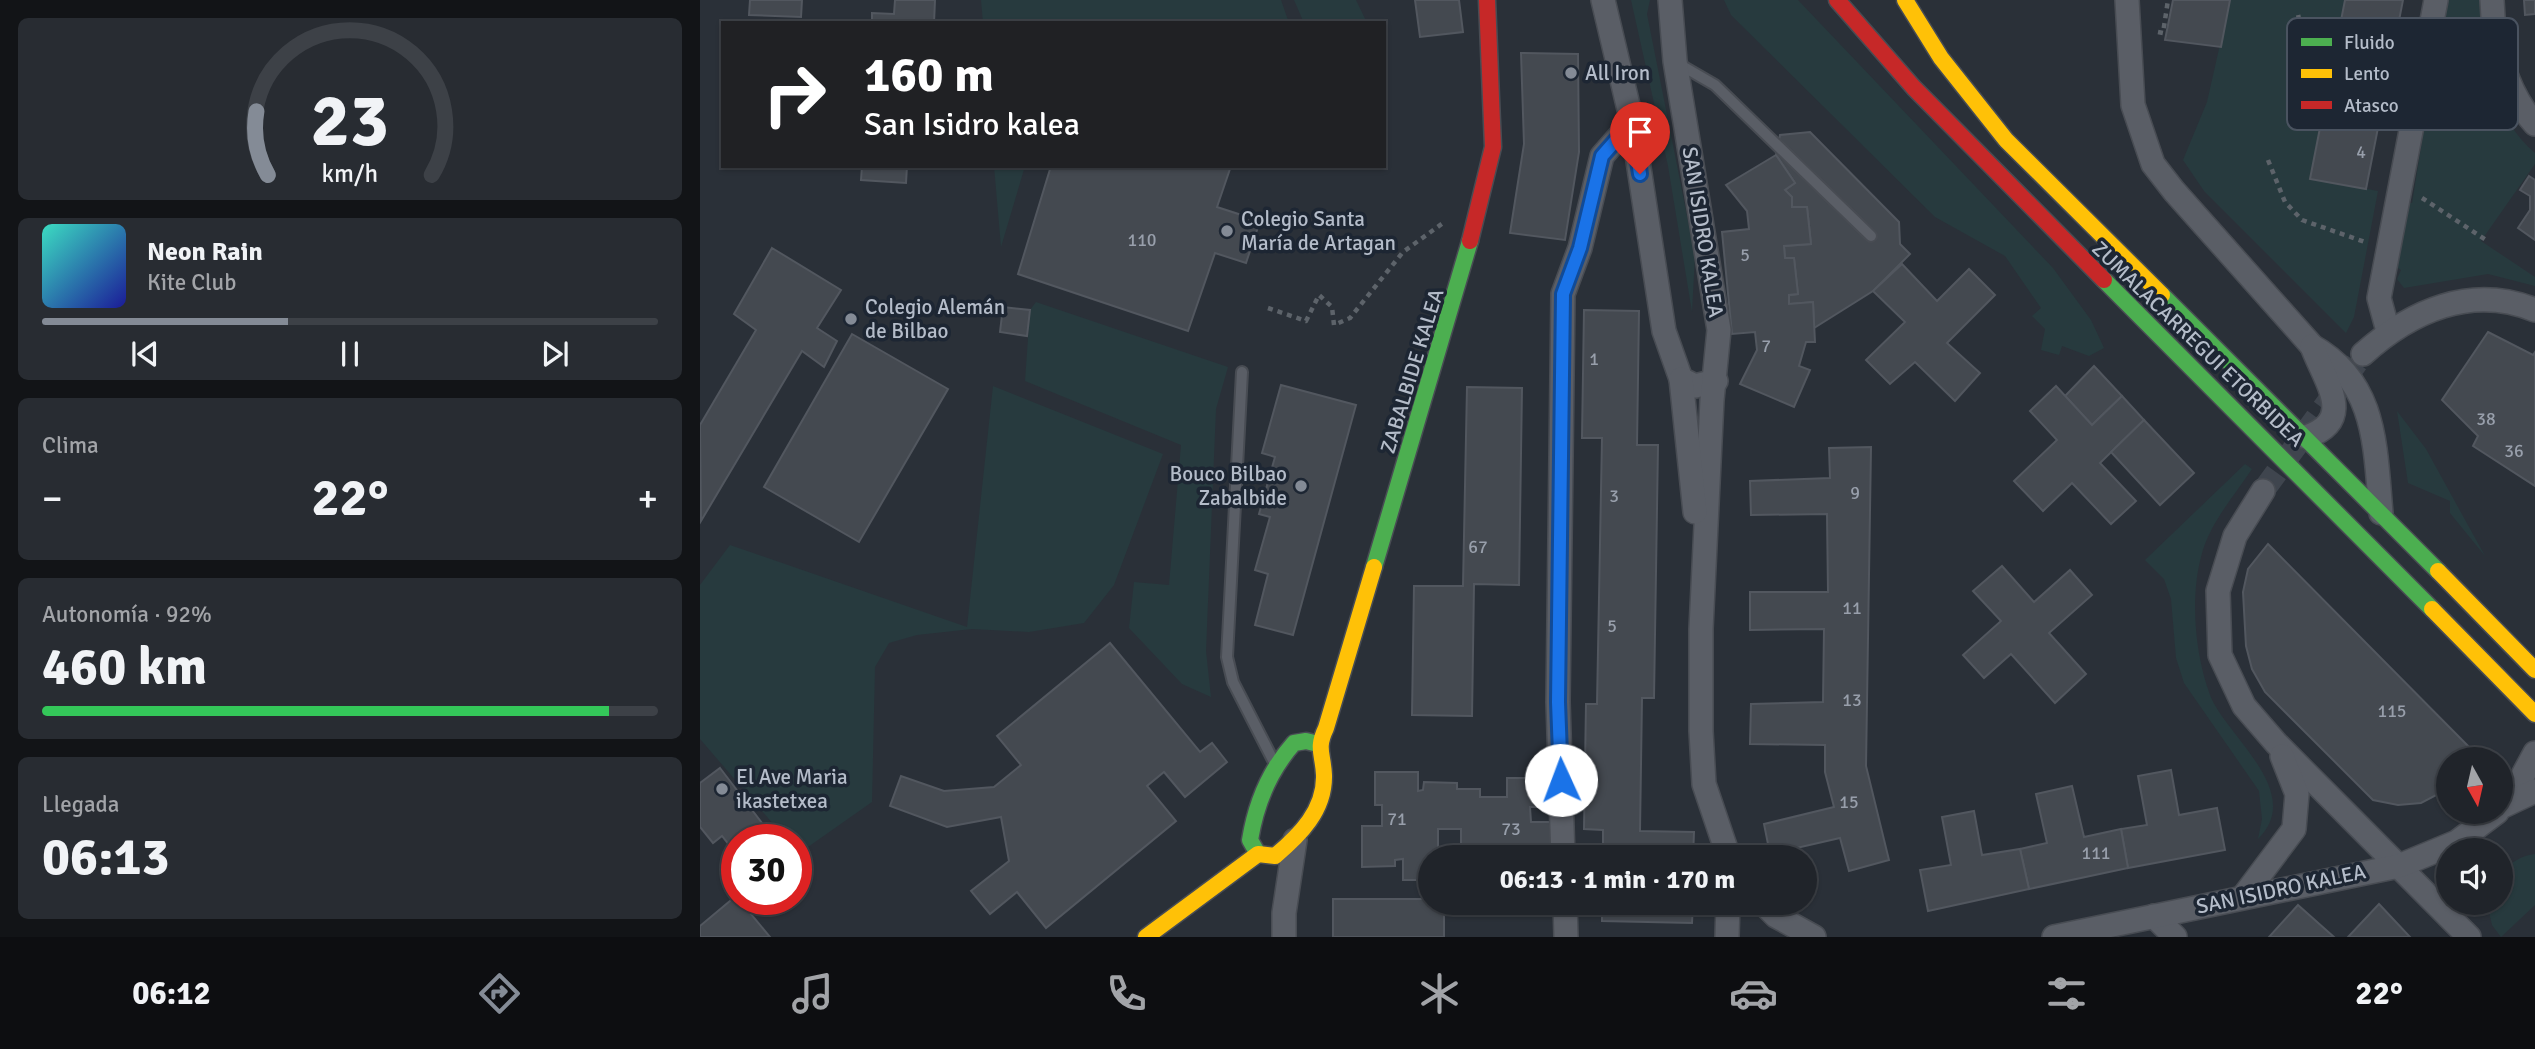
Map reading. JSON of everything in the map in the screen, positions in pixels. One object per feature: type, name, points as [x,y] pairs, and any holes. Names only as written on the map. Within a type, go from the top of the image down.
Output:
[{"type":"main road","name":"ZABALBIDE KALEA","points":[[1318,744],[1330,715],[1484,194],[1493,147],[1487,0]]},
{"type":"main road","name":"ZUMALACARREGUI ETORBIDEA","points":[[1837,0],[1914,88],[1983,160],[2284,458],[2530,708]]},
{"type":"main road","name":"ZUMALACARREGUI ETORBIDEA","points":[[1905,0],[1941,58],[2006,140],[2306,437],[2535,670]]},
{"type":"main road","points":[[1146,937],[1258,854],[1275,856],[1295,841],[1317,808],[1327,779],[1318,744],[1306,741],[1294,743],[1276,765],[1262,791],[1252,823],[1250,841],[1258,854]]},
{"type":"street","name":"SAN ISIDRO KALEA","points":[[1603,0],[1632,122],[1664,331],[1681,379],[1703,596]]},
{"type":"street","name":"SAN ISIDRO KALEA","points":[[1670,0],[1675,61],[1719,330],[1716,382],[1712,400],[1700,731],[1704,784],[1724,845]]},
{"type":"street","points":[[2127,0],[2133,105],[2153,164],[2312,346],[2336,404],[2334,418],[2322,432],[2306,437]]},
{"type":"street","points":[[2433,18],[2436,0]]},
{"type":"street","points":[[2492,0],[2493,18]]},
{"type":"street","points":[[2518,95],[2535,124]]},
{"type":"street","points":[[1563,845],[1558,702],[1563,294],[1580,248],[1602,156],[1632,122]]},
{"type":"street","points":[[2388,331],[2379,298],[2411,130]]},
{"type":"street","points":[[2363,354],[2388,331],[2413,317],[2447,304],[2500,299],[2535,310]]},
{"type":"street","points":[[2312,346],[2332,357],[2356,382],[2375,449],[2381,513]]},
{"type":"street","points":[[1681,379],[1695,386],[1716,382]]},
{"type":"street","points":[[2263,491],[2235,536],[2218,591],[2220,655],[2244,706],[2276,743],[2469,937]]},
{"type":"street","points":[[2530,708],[2535,731]]},
{"type":"street","points":[[2244,897],[2294,829],[2297,794],[2276,743]]},
{"type":"street","name":"SAN ISIDRO KALEA","points":[[2513,789],[2535,752]]},
{"type":"street","name":"SAN ISIDRO KALEA","points":[[2513,802],[2535,791]]},
{"type":"street","name":"SAN ISIDRO KALEA","points":[[2054,937],[2399,866],[2457,842],[2481,824]]},
{"type":"street","points":[[1284,937],[1284,913],[1295,841]]},
{"type":"street","points":[[1565,915],[1566,937]]},
{"type":"street","points":[[1727,937],[1728,915]]},
{"type":"street","points":[[1775,915],[1814,937]]},
{"type":"street","points":[[2154,916],[2175,937]]},
{"type":"lane","points":[[1675,61],[1715,85],[1871,236]]},
{"type":"lane","points":[[1242,372],[1227,657],[1233,682],[1276,765]]},
{"type":"path","points":[[2158,32],[2163,33],[2168,0]]},
{"type":"path","points":[[2298,14],[2299,18]]},
{"type":"path","points":[[2268,160],[2285,202],[2302,220],[2372,244]]},
{"type":"path","points":[[2413,192],[2486,240]]},
{"type":"path","points":[[1268,308],[1306,321],[1319,295],[1332,307],[1334,325],[1340,323],[1350,318],[1403,252],[1443,224]]},
{"type":"green space","points":[[981,0],[1281,0],[1288,21],[983,21]]},
{"type":"green space","points":[[1294,0],[1356,0],[1366,21],[1303,21]]},
{"type":"green space","points":[[1631,0],[1650,0],[1647,14],[1695,256],[1692,312],[1668,166]]},
{"type":"green space","points":[[1724,0],[1798,0],[2053,268],[2091,320],[2104,348],[2089,356],[2062,346],[2059,355],[2041,350],[2045,329],[2032,316],[2041,308],[2005,256],[1935,217],[1731,15]]},
{"type":"green space","points":[[2230,0],[2345,0],[2341,18],[2287,18],[2287,130],[2319,130],[2310,178],[2378,191],[2354,317],[2346,333],[2204,191],[2183,160],[2207,102]]},
{"type":"green space","points":[[2445,0],[2484,0],[2485,14],[2480,18],[2442,18]]},
{"type":"green space","points":[[2424,130],[2515,130],[2535,153],[2535,164],[2481,241],[2535,277],[2535,286],[2488,274],[2404,288],[2397,279],[2401,270],[2392,264],[2405,202],[2412,203]]},
{"type":"green space","points":[[994,168],[1024,168],[1001,247]]},
{"type":"green space","points":[[1036,302],[1228,367],[1216,409],[1206,651],[1211,697],[1182,684],[1129,628],[1134,582],[1169,585],[1181,445],[1025,381],[1030,310]]},
{"type":"green space","points":[[993,386],[1163,454],[1114,585],[1084,623],[1029,632],[972,629],[917,635],[889,643],[875,667],[872,802],[812,844],[812,824],[773,824],[700,739],[700,585],[730,545],[967,627]]},
{"type":"green space","points":[[2397,411],[2426,449],[2485,556],[2450,513],[2450,501],[2408,483]]},
{"type":"green space","points":[[2245,464],[2252,469],[2223,511],[2205,545],[2198,573],[2195,608],[2201,662],[2210,695],[2218,711],[2258,764],[2268,783],[2273,802],[2270,821],[2258,839],[2262,819],[2259,791],[2184,683],[2176,658],[2171,599],[2164,579],[2145,560]]},
{"type":"green space","points":[[2535,854],[2535,905],[2501,937],[2492,925],[2490,915],[2513,915],[2513,862]]},
{"type":"building","points":[[750,0],[802,0],[801,17],[749,15]]},
{"type":"building","points":[[895,0],[935,0],[934,21],[872,21],[872,13],[894,14]]},
{"type":"building","points":[[1415,0],[1459,0],[1463,32],[1420,37]]},
{"type":"building","points":[[2173,0],[2230,0],[2221,47],[2165,40]]},
{"type":"building","points":[[2345,0],[2403,0],[2399,18],[2341,18]]},
{"type":"building","points":[[2524,0],[2535,0],[2535,14],[2525,15]]},
{"type":"building","points":[[1521,53],[1578,54],[1579,152],[1565,240],[1510,233],[1524,144]]},
{"type":"building","points":[[2320,130],[2378,130],[2366,189],[2310,179]]},
{"type":"building","points":[[1810,132],[1899,222],[1900,244],[1910,254],[1873,291],[1814,328],[1813,302],[1789,304],[1789,295],[1798,294],[1794,258],[1785,258],[1784,246],[1811,244],[1807,207],[1792,207],[1792,197],[1785,190],[1795,183],[1776,155],[1780,135]]},
{"type":"building","points":[[1776,155],[1795,183],[1785,190],[1792,197],[1792,207],[1807,207],[1811,244],[1784,246],[1785,258],[1794,258],[1798,294],[1789,295],[1789,304],[1813,302],[1815,342],[1806,342],[1799,366],[1810,370],[1794,407],[1740,384],[1757,350],[1755,332],[1732,334],[1722,232],[1749,229],[1747,211],[1726,185]]},
{"type":"building","points":[[862,168],[907,168],[906,183],[861,180]]},
{"type":"building","points":[[1050,168],[1230,168],[1217,207],[1260,221],[1246,263],[1215,253],[1188,331],[1018,274]]},
{"type":"building","points":[[2529,176],[2535,180],[2535,240],[2518,228],[2530,210],[2530,196],[2520,190]]},
{"type":"building","points":[[772,248],[841,290],[817,328],[837,341],[824,367],[802,351],[701,521],[700,425],[756,330],[734,314]]},
{"type":"building","points":[[1902,264],[1937,301],[1969,269],[1995,295],[1947,343],[1980,373],[1955,401],[1915,362],[1890,384],[1866,360],[1905,322],[1873,291]]},
{"type":"building","points":[[1003,307],[1030,310],[1027,336],[1000,332]]},
{"type":"building","points":[[1584,310],[1639,311],[1637,445],[1658,445],[1654,698],[1642,698],[1640,831],[1694,832],[1694,845],[1603,845],[1603,830],[1584,829],[1586,704],[1597,704],[1602,438],[1582,438]]},
{"type":"building","points":[[2488,332],[2533,355],[2535,352],[2535,486],[2473,446],[2478,436],[2442,400]]},
{"type":"building","points":[[852,334],[948,389],[859,542],[764,487]]},
{"type":"building","points":[[2094,366],[2122,396],[2092,425],[2065,396]]},
{"type":"building","name":"Bouco Bilbao Zabalbide","points":[[1281,385],[1356,405],[1293,635],[1255,625],[1268,574],[1255,570],[1270,517],[1259,514],[1275,457],[1262,453]]},
{"type":"building","points":[[2056,386],[2092,425],[2122,396],[2144,420],[2100,463],[2136,501],[2111,524],[2072,483],[2043,511],[2014,481],[2057,440],[2030,411]]},
{"type":"building","points":[[1467,387],[1522,388],[1519,585],[1474,584],[1472,716],[1412,715],[1414,586],[1463,586]]},
{"type":"building","points":[[2144,420],[2194,473],[2160,505],[2111,452]]},
{"type":"building","points":[[1871,447],[1866,766],[1889,860],[1849,871],[1840,838],[1809,845],[1768,845],[1764,824],[1834,807],[1825,772],[1825,745],[1750,744],[1751,704],[1823,702],[1824,629],[1750,630],[1750,592],[1828,592],[1827,514],[1751,515],[1750,481],[1830,478],[1829,448]]},
{"type":"building","points":[[2268,544],[2469,747],[2436,747],[2436,795],[2421,803],[2398,805],[2373,800],[2265,692],[2252,669],[2246,646],[2243,592],[2248,569]]},
{"type":"building","points":[[2002,566],[2034,602],[2070,570],[2092,595],[2049,633],[2086,674],[2055,703],[2011,654],[1984,678],[1963,655],[2001,621],[1973,591]]},
{"type":"building","points":[[1110,643],[1200,752],[1212,743],[1227,762],[1185,797],[1164,772],[1147,786],[1176,821],[1046,928],[1017,892],[990,914],[971,891],[1009,861],[1001,817],[947,827],[890,806],[901,776],[944,791],[994,787],[1021,765],[997,736]]},
{"type":"building","points":[[720,768],[763,824],[721,824],[721,837],[713,843],[700,827],[700,783]]},
{"type":"building","points":[[2171,770],[2179,815],[2217,808],[2225,850],[2128,868],[2121,829],[2147,825],[2138,776]]},
{"type":"building","points":[[1375,772],[1418,772],[1418,791],[1423,790],[1424,782],[1457,783],[1457,789],[1480,789],[1480,797],[1507,797],[1507,778],[1541,778],[1541,807],[1530,807],[1531,822],[1551,822],[1551,845],[1461,845],[1461,829],[1438,829],[1438,845],[1418,845],[1418,880],[1403,880],[1403,859],[1395,860],[1395,866],[1362,867],[1362,826],[1382,826],[1382,805],[1375,805]]},
{"type":"building","points":[[2072,786],[2084,837],[2121,829],[2128,868],[2029,889],[2020,849],[2047,843],[2036,794]]},
{"type":"building","points":[[1974,811],[1982,855],[2020,849],[2029,889],[1928,911],[1920,870],[1951,865],[1942,817]]},
{"type":"building","points":[[1333,899],[1418,899],[1418,915],[1444,915],[1444,937],[1333,937]]},
{"type":"building","points":[[2379,904],[2410,937],[2348,937]]},
{"type":"building","points":[[2298,905],[2334,937],[2269,937]]},
{"type":"building","points":[[721,908],[721,915],[752,915],[770,937],[700,937],[700,926]]},
{"type":"building","points":[[1602,915],[1692,915],[1692,923],[1602,921]]},
{"type":"tunnel","points":[[2263,491],[2363,354]]},
{"type":"traffic: fast","points":[[1374,567],[1470,241]]},
{"type":"traffic: fast","points":[[2104,280],[2432,609]]},
{"type":"traffic: fast","points":[[2162,295],[2438,571]]},
{"type":"traffic: fast","points":[[1258,854],[1250,840],[1260,800],[1271,776],[1294,743],[1306,741],[1318,744]]},
{"type":"traffic: slow","points":[[1905,0],[1941,58],[2006,140],[2162,295]]},
{"type":"traffic: slow","points":[[1146,937],[1258,854],[1275,856],[1302,830],[1316,810],[1324,775],[1321,741],[1374,567]]},
{"type":"traffic: slow","points":[[2438,571],[2535,670]]},
{"type":"traffic: slow","points":[[2432,609],[2535,714]]},
{"type":"traffic: jam","points":[[1470,241],[1493,147],[1487,0]]},
{"type":"traffic: jam","points":[[1837,0],[1914,88],[2104,280]]},
{"type":"place","name":"All Iron","points":[[1571,73]]},
{"type":"place","name":"Colegio Santa María de Artagan","points":[[1227,231]]},
{"type":"place","name":"Colegio Alemán de Bilbao","points":[[851,319]]},
{"type":"place","name":"Bouco Bilbao Zabalbide","points":[[1301,486]]},
{"type":"place","name":"El Ave Maria ikastetxea","points":[[722,789]]},
{"type":"route","points":[[1561,780],[1558,702],[1563,294],[1580,248],[1602,156],[1632,122],[1640,174]]}]
